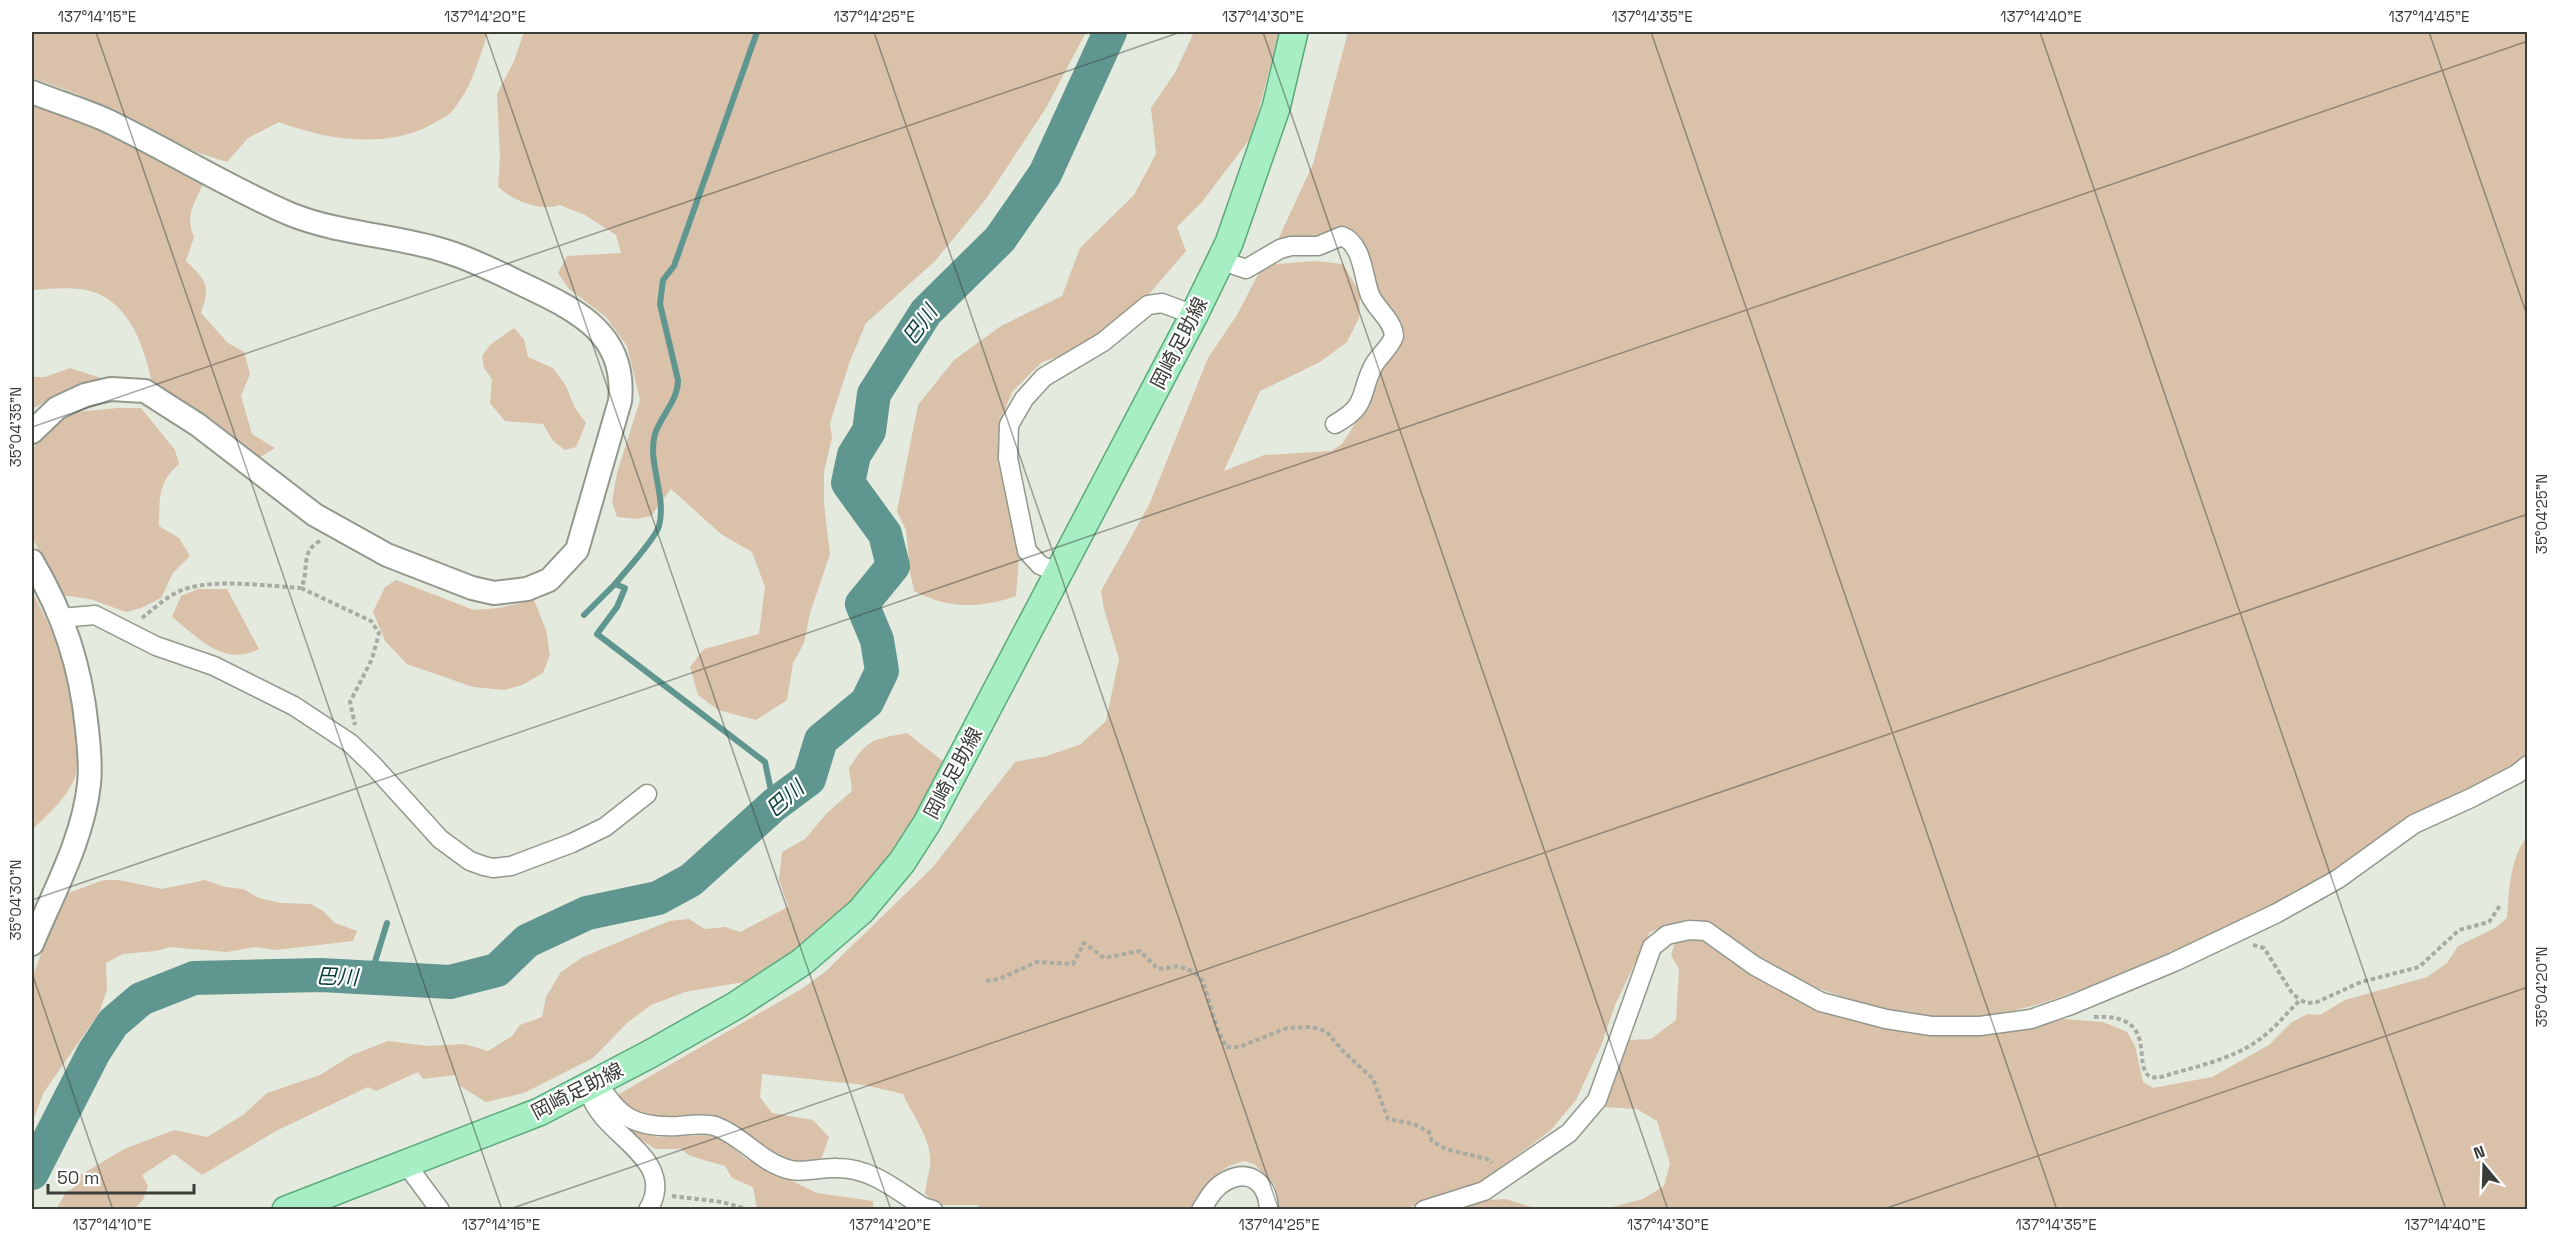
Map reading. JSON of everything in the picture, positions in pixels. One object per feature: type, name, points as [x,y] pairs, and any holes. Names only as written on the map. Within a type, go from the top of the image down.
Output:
[{"type":"main road","name":"岡崎足助線","points":[[286,1209],[539,1112],[650,1054],[743,1000],[802,962],[861,911],[902,862],[927,823],[1194,315],[1228,243],[1275,108],[1294,32]]},
{"type":"street","points":[[32,92],[107,121],[236,190],[294,215],[344,229],[445,251],[506,276],[555,300],[574,310],[594,327],[608,344],[617,363],[621,385],[620,401],[577,550],[549,580],[527,589],[494,593],[472,588],[387,555],[315,515],[198,425],[145,392],[111,389],[85,395],[57,408],[32,432]]},
{"type":"street","points":[[1220,260],[1246,269],[1280,249],[1291,246],[1318,246],[1342,236],[1354,243],[1370,296],[1390,324],[1394,336],[1375,364],[1362,403],[1349,416],[1335,424]]},
{"type":"street","points":[[1058,573],[1040,565],[1028,551],[1008,458],[1010,425],[1024,399],[1044,377],[1103,342],[1149,305],[1162,303],[1194,315]]},
{"type":"street","points":[[32,561],[61,618],[77,662],[85,701],[89,745],[89,784],[76,837],[32,944]]},
{"type":"street","points":[[61,618],[94,615],[156,646],[214,666],[294,706],[350,743],[440,839],[470,861],[493,868],[511,866],[572,843],[605,827],[647,795]]},
{"type":"street","points":[[1424,1209],[1484,1191],[1569,1133],[1597,1100],[1652,947],[1667,935],[1689,930],[1706,931],[1755,966],[1821,1002],[1886,1019],[1931,1026],[1980,1026],[2031,1019],[2072,1005],[2277,913],[2338,879],[2414,824],[2471,798],[2517,774],[2528,765]]},
{"type":"street","points":[[592,1083],[594,1103],[650,1167],[656,1183],[652,1201]]},
{"type":"street","points":[[592,1083],[623,1114],[639,1123],[655,1127],[713,1125],[729,1132],[767,1160],[790,1170],[836,1168],[862,1170],[922,1207],[933,1209]]},
{"type":"street","points":[[406,1164],[440,1209]]},
{"type":"street","points":[[1202,1209],[1213,1191],[1225,1181],[1242,1175],[1257,1180],[1269,1196],[1269,1209]]},
{"type":"path","points":[[301,588],[306,553],[319,541],[329,546]]},
{"type":"path","points":[[128,632],[170,596],[188,588],[223,584],[301,588],[370,621],[379,633],[372,659],[350,702],[355,720],[355,732],[350,743]]},
{"type":"path","points":[[2221,940],[2236,950],[2253,945],[2264,948],[2292,993],[2300,1000],[2317,1002],[2361,982],[2419,968],[2459,930],[2489,922],[2502,903]]},
{"type":"path","points":[[986,981],[999,979],[1037,962],[1073,964],[1084,943],[1104,958],[1140,951],[1158,969],[1179,966],[1194,972],[1203,981],[1217,1028],[1226,1047],[1239,1047],[1287,1028],[1311,1027],[1326,1031],[1343,1051],[1373,1079],[1388,1119],[1414,1124],[1429,1132],[1432,1141],[1446,1149],[1487,1159],[1508,1175]]},
{"type":"path","points":[[2072,1005],[2078,1015],[2119,1017],[2128,1023],[2142,1042],[2143,1064],[2147,1073],[2151,1077],[2160,1077],[2223,1058],[2247,1048],[2267,1033],[2300,1000]]},
{"type":"path","points":[[652,1201],[722,1202],[750,1209]]},
{"type":"shaded area","points":[[32,32],[488,32],[474,72],[460,101],[448,115],[420,130],[400,136],[360,140],[318,134],[279,122],[248,138],[227,162],[196,152],[78,94],[32,78]]},
{"type":"shaded area","points":[[524,32],[1086,32],[1046,108],[986,199],[935,261],[866,323],[850,361],[830,423],[832,438],[824,472],[824,504],[830,554],[810,613],[804,643],[793,663],[787,700],[756,720],[718,710],[698,695],[690,667],[704,649],[759,634],[765,587],[752,552],[721,534],[671,489],[651,516],[637,519],[617,517],[612,502],[617,473],[640,400],[627,346],[606,317],[569,289],[558,273],[567,256],[621,253],[616,235],[585,215],[560,205],[544,207],[528,204],[498,187],[500,157],[497,94],[514,61]]},
{"type":"shaded area","points":[[1194,32],[1279,32],[1252,136],[1202,202],[1177,227],[1186,251],[1149,294],[1106,329],[1058,357],[1042,362],[1012,392],[999,425],[998,461],[1019,557],[1016,596],[989,603],[964,605],[939,601],[914,591],[906,530],[897,511],[918,405],[954,360],[1001,326],[1062,296],[1080,248],[1134,195],[1156,154],[1151,108],[1176,71]]},
{"type":"shaded area","points":[[1348,32],[2527,32],[2528,569],[2525,574],[2528,582],[2527,755],[2518,764],[2395,838],[2269,908],[2095,984],[2022,1009],[1997,1014],[1946,1018],[1901,1012],[1825,991],[1779,971],[1717,928],[1701,921],[1682,921],[1650,932],[1615,1005],[1601,1046],[1576,1100],[1550,1131],[1478,1184],[1458,1195],[1400,1209],[1278,1209],[1275,1185],[1254,1164],[1244,1161],[1229,1166],[1214,1176],[1191,1209],[986,1210],[976,1205],[934,1205],[925,1193],[930,1165],[928,1146],[903,1094],[864,1085],[762,1074],[760,1097],[772,1113],[813,1120],[829,1137],[822,1157],[799,1167],[778,1159],[736,1132],[644,1122],[614,1097],[803,988],[826,971],[932,868],[1015,762],[1047,756],[1081,744],[1106,721],[1119,659],[1101,591],[1149,505],[1208,358],[1237,315],[1263,265],[1315,261],[1343,264],[1360,293],[1359,318],[1347,342],[1320,362],[1260,391],[1224,471],[1264,455],[1331,451],[1342,444],[1370,400],[1375,377],[1398,348],[1359,245],[1323,238],[1276,244],[1313,164]]},
{"type":"shaded area","points":[[32,104],[98,128],[203,184],[192,210],[190,222],[194,237],[186,261],[205,284],[206,296],[201,313],[228,343],[244,352],[250,374],[241,396],[252,434],[275,448],[259,458],[213,420],[152,383],[134,330],[118,307],[107,298],[87,290],[72,288],[33,290],[32,296]]},
{"type":"shaded area","points":[[514,328],[524,339],[528,357],[553,368],[566,386],[575,408],[586,423],[576,447],[565,450],[553,441],[543,424],[505,421],[490,403],[492,379],[484,368],[482,356],[490,345]]},
{"type":"shaded area","points":[[70,368],[101,378],[69,388],[32,409],[32,377],[45,377]]},
{"type":"shaded area","points":[[141,408],[175,450],[179,464],[163,485],[159,526],[179,538],[190,556],[173,573],[161,598],[141,608],[126,612],[90,599],[61,595],[32,537],[32,450],[48,428],[75,412]]},
{"type":"shaded area","points":[[396,580],[474,610],[499,608],[534,600],[546,630],[550,655],[543,673],[522,685],[505,690],[473,687],[407,664],[385,641],[373,612],[385,587]]},
{"type":"shaded area","points":[[198,589],[227,589],[259,649],[246,654],[234,655],[212,648],[172,617],[181,596]]},
{"type":"shaded area","points":[[32,592],[64,663],[72,699],[77,764],[70,788],[32,830]]},
{"type":"shaded area","points":[[907,733],[944,762],[890,865],[851,920],[761,979],[685,992],[651,1005],[627,1023],[593,1058],[524,1093],[486,1102],[460,1086],[456,1075],[423,1079],[418,1072],[376,1091],[368,1087],[276,1131],[202,1175],[174,1154],[142,1175],[148,1186],[143,1200],[134,1209],[56,1210],[66,1192],[75,1187],[79,1176],[124,1149],[174,1130],[207,1137],[243,1115],[267,1093],[320,1075],[352,1055],[388,1041],[428,1046],[464,1044],[488,1051],[512,1036],[520,1025],[542,1017],[546,997],[561,972],[583,957],[669,921],[689,919],[705,929],[725,927],[740,932],[788,907],[779,879],[782,852],[805,839],[827,813],[852,791],[849,768],[867,746],[879,739]]},
{"type":"shaded area","points":[[2527,837],[2527,1209],[1605,1209],[1643,1199],[1664,1186],[1670,1164],[1657,1121],[1637,1109],[1602,1107],[1629,1040],[1651,1039],[1676,1020],[1679,969],[1671,955],[1675,943],[1688,939],[1702,940],[1751,972],[1826,1013],[1899,1030],[1951,1036],[1993,1034],[2064,1019],[2103,1022],[2127,1032],[2135,1046],[2143,1082],[2153,1088],[2212,1077],[2269,1045],[2292,1022],[2308,1014],[2320,1015],[2345,1000],[2427,977],[2447,963],[2458,946],[2495,928],[2507,918],[2514,865],[2521,845]]},
{"type":"shaded area","points":[[104,880],[119,880],[162,889],[205,880],[225,887],[243,889],[259,898],[281,903],[311,904],[323,911],[335,923],[357,931],[353,941],[276,950],[255,947],[227,952],[170,947],[156,951],[123,954],[106,963],[107,990],[99,1013],[44,1092],[32,1123],[32,978],[63,895]]},
{"type":"shaded area","points":[[630,1128],[658,1137],[709,1135],[723,1140],[746,1159],[817,1193],[873,1201],[873,1209],[757,1209],[753,1187],[732,1178],[725,1166],[690,1156],[681,1149],[655,1149],[633,1134]]},
{"type":"shaded area","points":[[1506,1199],[1538,1209],[1461,1210],[1486,1200]]},
{"type":"waterway","points":[[757,32],[674,266],[663,280],[660,304],[678,380],[675,395],[658,427],[653,445],[661,503],[659,526],[646,547],[615,584],[625,588],[617,607],[597,634],[765,762],[774,805]]},
{"type":"waterway","name":"巴川","points":[[32,1173],[94,1052],[113,1023],[141,999],[194,978],[321,975],[450,982],[497,970],[527,941],[587,913],[658,898],[691,880],[774,805],[809,779],[821,740],[867,702],[882,671],[877,640],[862,604],[893,566],[885,534],[848,483],[854,455],[869,431],[874,394],[926,312],[1000,239],[1045,174],[1110,32]]},
{"type":"waterway","points":[[584,615],[615,584]]},
{"type":"waterway","points":[[370,978],[387,923]]}]
